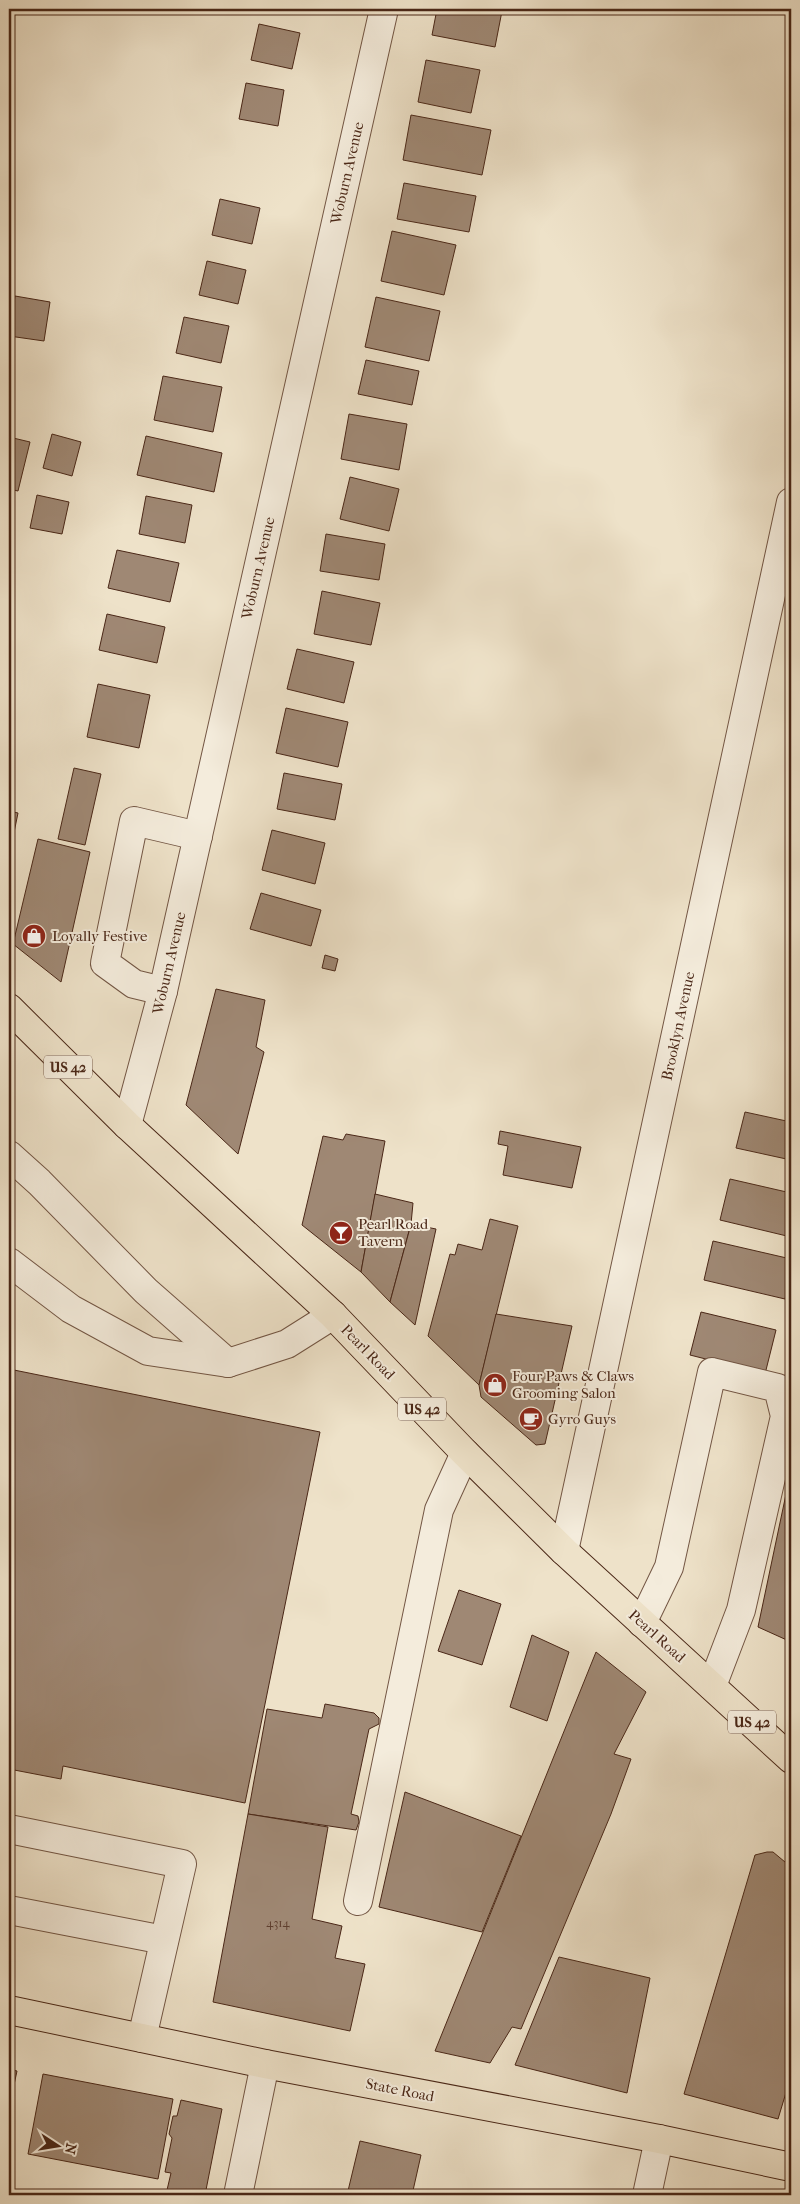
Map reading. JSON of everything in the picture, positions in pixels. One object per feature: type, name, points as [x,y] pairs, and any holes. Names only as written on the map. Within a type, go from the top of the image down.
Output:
[{"type":"main road","name":"Pearl Road","points":[[9,1008],[127,1125],[333,1315],[465,1453],[564,1550],[791,1759]]},
{"type":"main road","name":"State Road","points":[[9,2010],[265,2064],[659,2139],[791,2167]]},
{"type":"street","name":"Woburn Avenue","points":[[127,1125],[163,991],[384,9]]},
{"type":"street","name":"Brooklyn Avenue","points":[[564,1550],[791,502]]},
{"type":"street","points":[[163,991],[134,984],[105,963],[134,821],[198,836]]},
{"type":"street","points":[[9,1155],[39,1182],[146,1291],[228,1363]]},
{"type":"street","points":[[9,1262],[71,1309],[148,1351],[228,1363],[287,1344],[333,1315]]},
{"type":"street","points":[[642,1622],[669,1567],[712,1372],[778,1388],[785,1416],[741,1610],[712,1686]]},
{"type":"street","points":[[358,1901],[439,1510],[465,1453]]},
{"type":"street","points":[[9,1829],[182,1864],[142,2038]]},
{"type":"street","points":[[9,1910],[164,1940]]},
{"type":"street","points":[[238,2195],[265,2064]]},
{"type":"street","points":[[647,2195],[659,2139]]},
{"type":"building","points":[[437,9],[502,11],[495,47],[432,35]]},
{"type":"building","points":[[259,24],[300,33],[292,69],[251,60]]},
{"type":"building","points":[[426,60],[480,70],[471,113],[418,102]]},
{"type":"building","points":[[246,83],[284,90],[278,126],[239,119]]},
{"type":"building","points":[[411,115],[491,130],[482,175],[403,160]]},
{"type":"building","points":[[404,183],[476,196],[469,232],[397,219]]},
{"type":"building","points":[[220,199],[260,208],[252,244],[212,235]]},
{"type":"building","points":[[392,231],[456,245],[444,295],[381,281]]},
{"type":"building","points":[[207,261],[246,270],[238,304],[199,295]]},
{"type":"building","points":[[15,296],[50,302],[44,341],[9,336]]},
{"type":"building","points":[[376,297],[440,311],[429,361],[365,347]]},
{"type":"building","points":[[184,317],[229,326],[221,363],[176,353]]},
{"type":"building","points":[[366,360],[419,371],[412,405],[358,394]]},
{"type":"building","points":[[163,376],[222,387],[213,432],[154,420]]},
{"type":"building","points":[[349,414],[407,424],[399,470],[341,459]]},
{"type":"building","points":[[52,434],[81,442],[72,476],[43,468]]},
{"type":"building","points":[[146,436],[222,453],[214,492],[137,475]]},
{"type":"building","points":[[9,437],[30,442],[18,491],[9,489]]},
{"type":"building","points":[[350,477],[399,489],[389,531],[340,519]]},
{"type":"building","points":[[37,495],[69,502],[62,534],[30,528]]},
{"type":"building","points":[[146,496],[192,505],[185,543],[139,534]]},
{"type":"building","points":[[326,534],[385,544],[379,580],[320,571]]},
{"type":"building","points":[[117,550],[179,563],[170,602],[108,588]]},
{"type":"building","points":[[322,591],[380,603],[371,645],[314,634]]},
{"type":"building","points":[[107,614],[165,627],[157,663],[99,650]]},
{"type":"building","points":[[297,649],[354,662],[344,703],[287,689]]},
{"type":"building","points":[[98,684],[150,695],[139,748],[87,737]]},
{"type":"building","points":[[286,708],[348,722],[338,767],[276,753]]},
{"type":"building","points":[[74,768],[101,774],[85,845],[58,839]]},
{"type":"building","points":[[284,773],[342,784],[335,820],[277,809]]},
{"type":"building","points":[[9,811],[18,813],[9,857]]},
{"type":"building","points":[[272,830],[325,843],[315,884],[262,870]]},
{"type":"building","points":[[38,839],[90,852],[61,982],[13,944]]},
{"type":"building","points":[[261,893],[321,910],[311,946],[250,929]]},
{"type":"building","points":[[325,955],[338,959],[335,971],[322,968]]},
{"type":"building","points":[[216,989],[265,1000],[256,1047],[264,1052],[238,1154],[186,1105]]},
{"type":"building","points":[[745,1112],[791,1122],[791,1160],[736,1148]]},
{"type":"building","points":[[500,1131],[581,1147],[572,1188],[503,1175],[508,1146],[498,1144]]},
{"type":"building","points":[[346,1134],[385,1141],[361,1272],[302,1225],[323,1136],[343,1140]]},
{"type":"building","points":[[730,1179],[791,1193],[791,1237],[720,1220]]},
{"type":"building","points":[[375,1194],[413,1203],[411,1224],[390,1302],[361,1272]]},
{"type":"building","points":[[490,1219],[518,1226],[479,1385],[428,1336],[450,1254],[455,1255],[458,1244],[482,1250]]},
{"type":"building","points":[[411,1224],[436,1229],[415,1325],[390,1302]]},
{"type":"building","points":[[713,1241],[791,1259],[791,1271],[785,1299],[704,1280]]},
{"type":"building","points":[[701,1312],[776,1330],[765,1374],[690,1355]]},
{"type":"building","points":[[496,1314],[572,1326],[545,1444],[536,1445],[481,1397],[479,1385]]},
{"type":"building","points":[[9,1369],[320,1432],[245,1803],[63,1766],[61,1779],[9,1769]]},
{"type":"building","points":[[789,1480],[791,1480],[791,1641],[758,1627]]},
{"type":"building","points":[[459,1590],[501,1604],[482,1665],[438,1651]]},
{"type":"building","points":[[532,1635],[569,1652],[547,1721],[510,1707]]},
{"type":"building","points":[[596,1652],[646,1692],[614,1754],[631,1759],[611,1814],[521,2029],[512,2027],[490,2063],[435,2051]]},
{"type":"building","points":[[325,1704],[374,1713],[379,1718],[379,1724],[369,1729],[351,1814],[358,1816],[359,1822],[356,1830],[248,1814],[267,1709],[322,1718]]},
{"type":"building","points":[[405,1792],[521,1836],[482,1932],[379,1907]]},
{"type":"building","points":[[248,1814],[328,1827],[312,1919],[342,1926],[335,1958],[365,1964],[350,2031],[213,2002]]},
{"type":"building","points":[[773,1852],[791,1867],[791,2076],[778,2119],[684,2094],[755,1855]]},
{"type":"building","points":[[559,1957],[650,1978],[627,2093],[515,2065]]},
{"type":"building","points":[[9,2069],[17,2071],[9,2108]]},
{"type":"building","points":[[43,2074],[173,2099],[158,2179],[28,2154]]},
{"type":"building","points":[[181,2100],[222,2109],[205,2195],[187,2195],[167,2190],[171,2173],[165,2172],[172,2138],[169,2134],[173,2116],[177,2116]]},
{"type":"building","points":[[360,2141],[421,2155],[412,2195],[347,2195]]},
{"type":"place","name":"Loyally Festive","points":[[34,936]]},
{"type":"place","name":"Pearl Road Tavern","points":[[341,1233]]},
{"type":"place","name":"Four Paws & Claws Grooming Salon","points":[[495,1385]]},
{"type":"place","name":"Gyro Guys","points":[[531,1419]]}]
